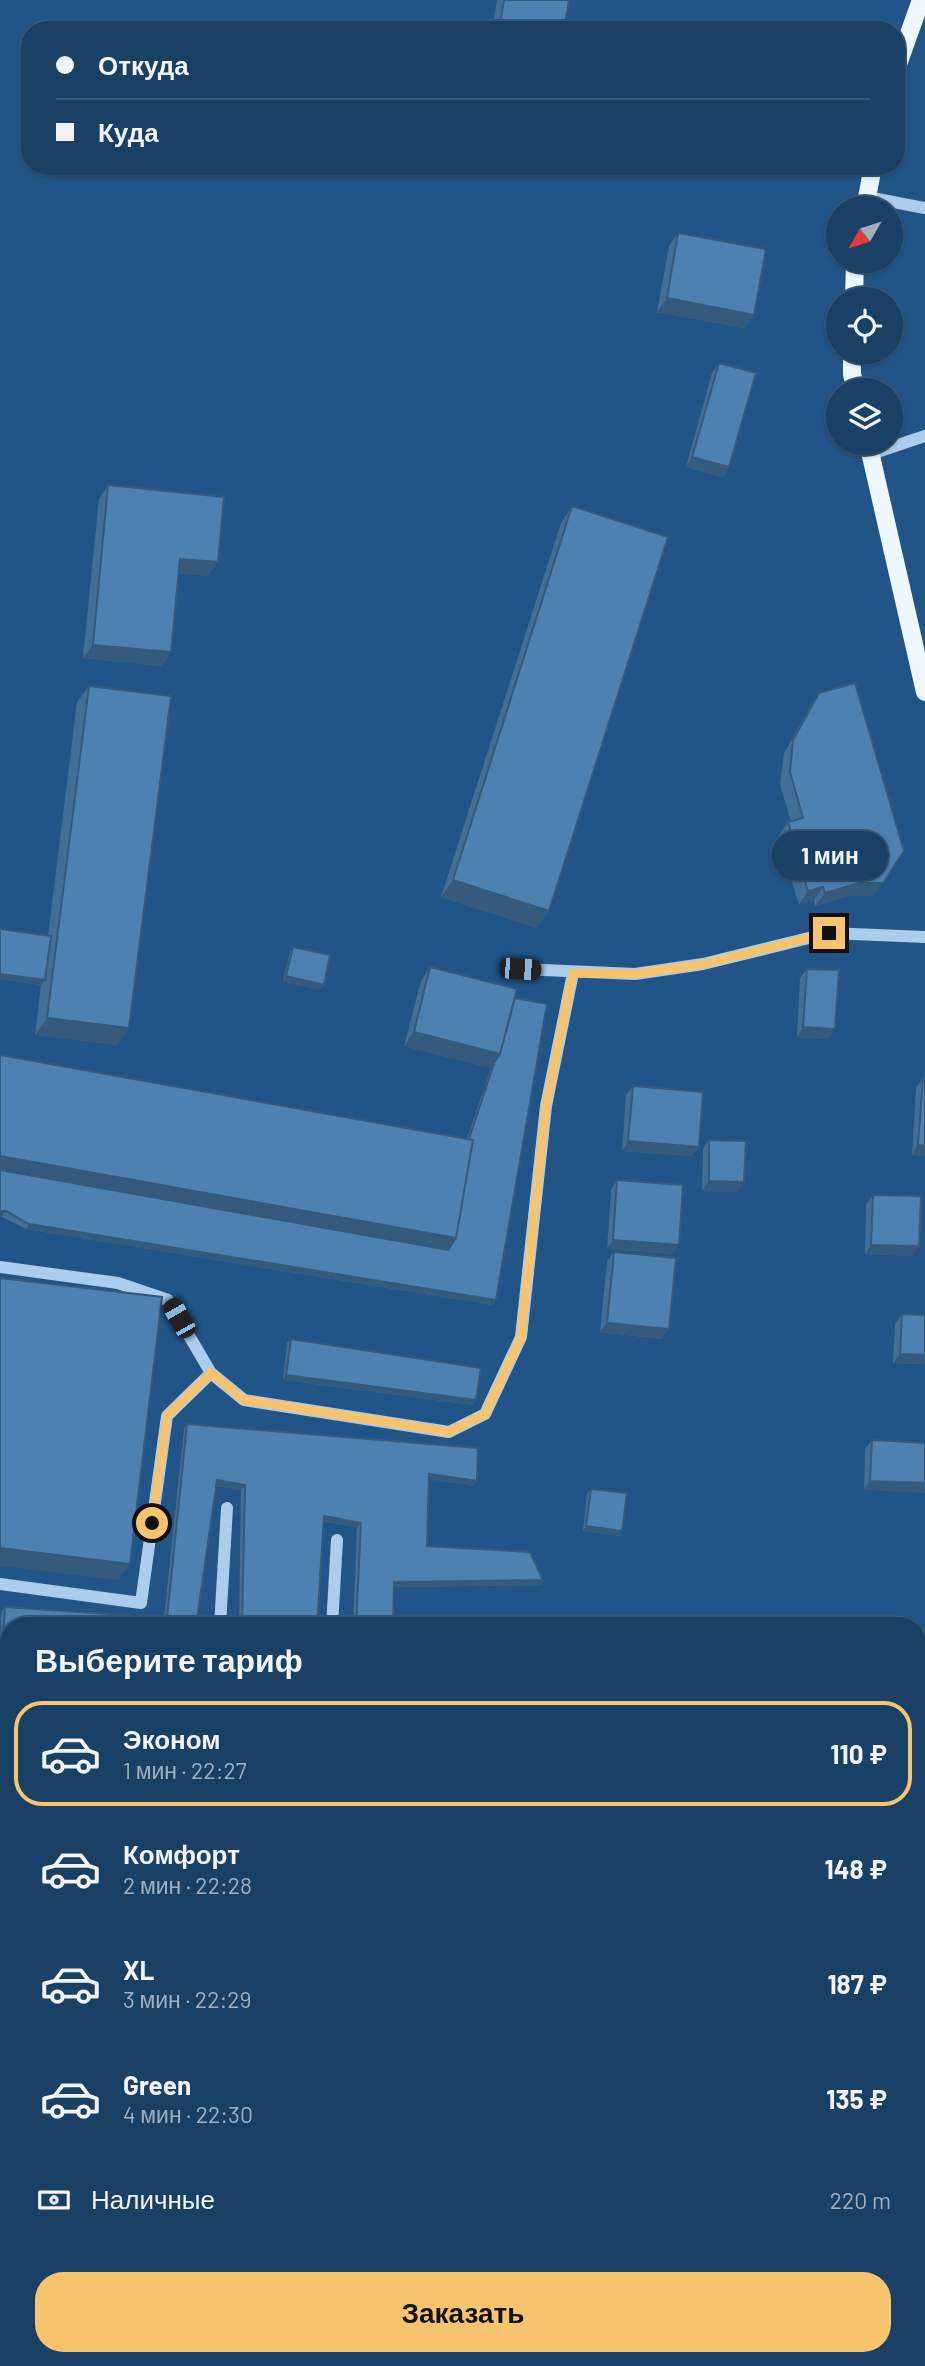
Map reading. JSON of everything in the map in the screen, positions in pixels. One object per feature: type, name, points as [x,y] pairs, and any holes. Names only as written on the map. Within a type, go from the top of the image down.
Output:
[{"type":"main road","points":[[905,45],[921,0]]},
{"type":"main road","points":[[867,196],[871,175]]},
{"type":"main road","points":[[872,455],[925,692]]},
{"type":"street","points":[[903,206],[925,208]]},
{"type":"street","points":[[903,441],[925,436]]},
{"type":"street","points":[[520,969],[635,974],[704,964],[829,933],[925,937]]},
{"type":"street","points":[[0,1267],[118,1283],[168,1300],[211,1373],[244,1400],[449,1432],[485,1414],[521,1337],[546,1106],[573,973]]},
{"type":"street","points":[[0,1584],[141,1602],[167,1416],[211,1373]]},
{"type":"street","points":[[221,1617],[227,1508]]},
{"type":"street","points":[[333,1617],[337,1540]]},
{"type":"building","points":[[504,0],[569,0],[566,21],[500,21]]},
{"type":"building","points":[[678,233],[766,249],[754,315],[667,298]]},
{"type":"building","points":[[719,363],[756,373],[729,467],[692,457]]},
{"type":"building","points":[[108,485],[224,497],[218,562],[180,559],[171,652],[93,645]]},
{"type":"building","points":[[572,506],[668,537],[549,911],[453,880]]},
{"type":"building","points":[[855,683],[904,851],[883,883],[859,883],[825,893],[823,887],[808,891],[788,822],[803,818],[790,772],[793,740],[819,693]]},
{"type":"building","points":[[89,686],[171,696],[129,1028],[47,1018]]},
{"type":"building","points":[[0,929],[51,936],[45,980],[0,974]]},
{"type":"building","points":[[293,947],[330,955],[324,985],[286,976]]},
{"type":"building","points":[[430,967],[517,989],[500,1054],[414,1032]]},
{"type":"building","points":[[807,969],[839,970],[835,1029],[803,1027]]},
{"type":"building","points":[[515,998],[547,1004],[496,1300],[29,1224],[6,1211],[0,1211],[0,1170],[448,1250],[456,1238],[473,1140],[469,1139],[494,1063],[500,1054]]},
{"type":"building","points":[[0,1055],[473,1140],[456,1238],[0,1156]]},
{"type":"building","points":[[925,1078],[925,1146],[918,1145]]},
{"type":"building","points":[[633,1086],[703,1092],[699,1147],[628,1141]]},
{"type":"building","points":[[709,1140],[746,1141],[744,1182],[709,1181]]},
{"type":"building","points":[[617,1180],[683,1185],[679,1245],[613,1240]]},
{"type":"building","points":[[873,1195],[921,1196],[919,1246],[871,1245]]},
{"type":"building","points":[[614,1252],[676,1258],[669,1329],[607,1323]]},
{"type":"building","points":[[0,1278],[162,1297],[130,1564],[0,1548]]},
{"type":"building","points":[[902,1314],[925,1315],[925,1355],[900,1354]]},
{"type":"building","points":[[291,1339],[481,1368],[476,1400],[286,1375]]},
{"type":"building","points":[[187,1424],[478,1448],[477,1481],[429,1474],[427,1546],[530,1552],[543,1580],[394,1582],[393,1617],[356,1617],[361,1523],[324,1516],[318,1617],[242,1617],[245,1485],[217,1480],[197,1617],[167,1617]]},
{"type":"building","points":[[872,1440],[925,1443],[925,1483],[870,1481]]},
{"type":"building","points":[[591,1489],[627,1493],[622,1531],[586,1526]]},
{"type":"building","points":[[5,1607],[152,1617],[4,1617]]},
{"type":"route","points":[[152,1523],[167,1416],[211,1373],[244,1400],[449,1432],[485,1414],[521,1337],[546,1106],[573,973],[635,974],[704,964],[829,933]]}]
